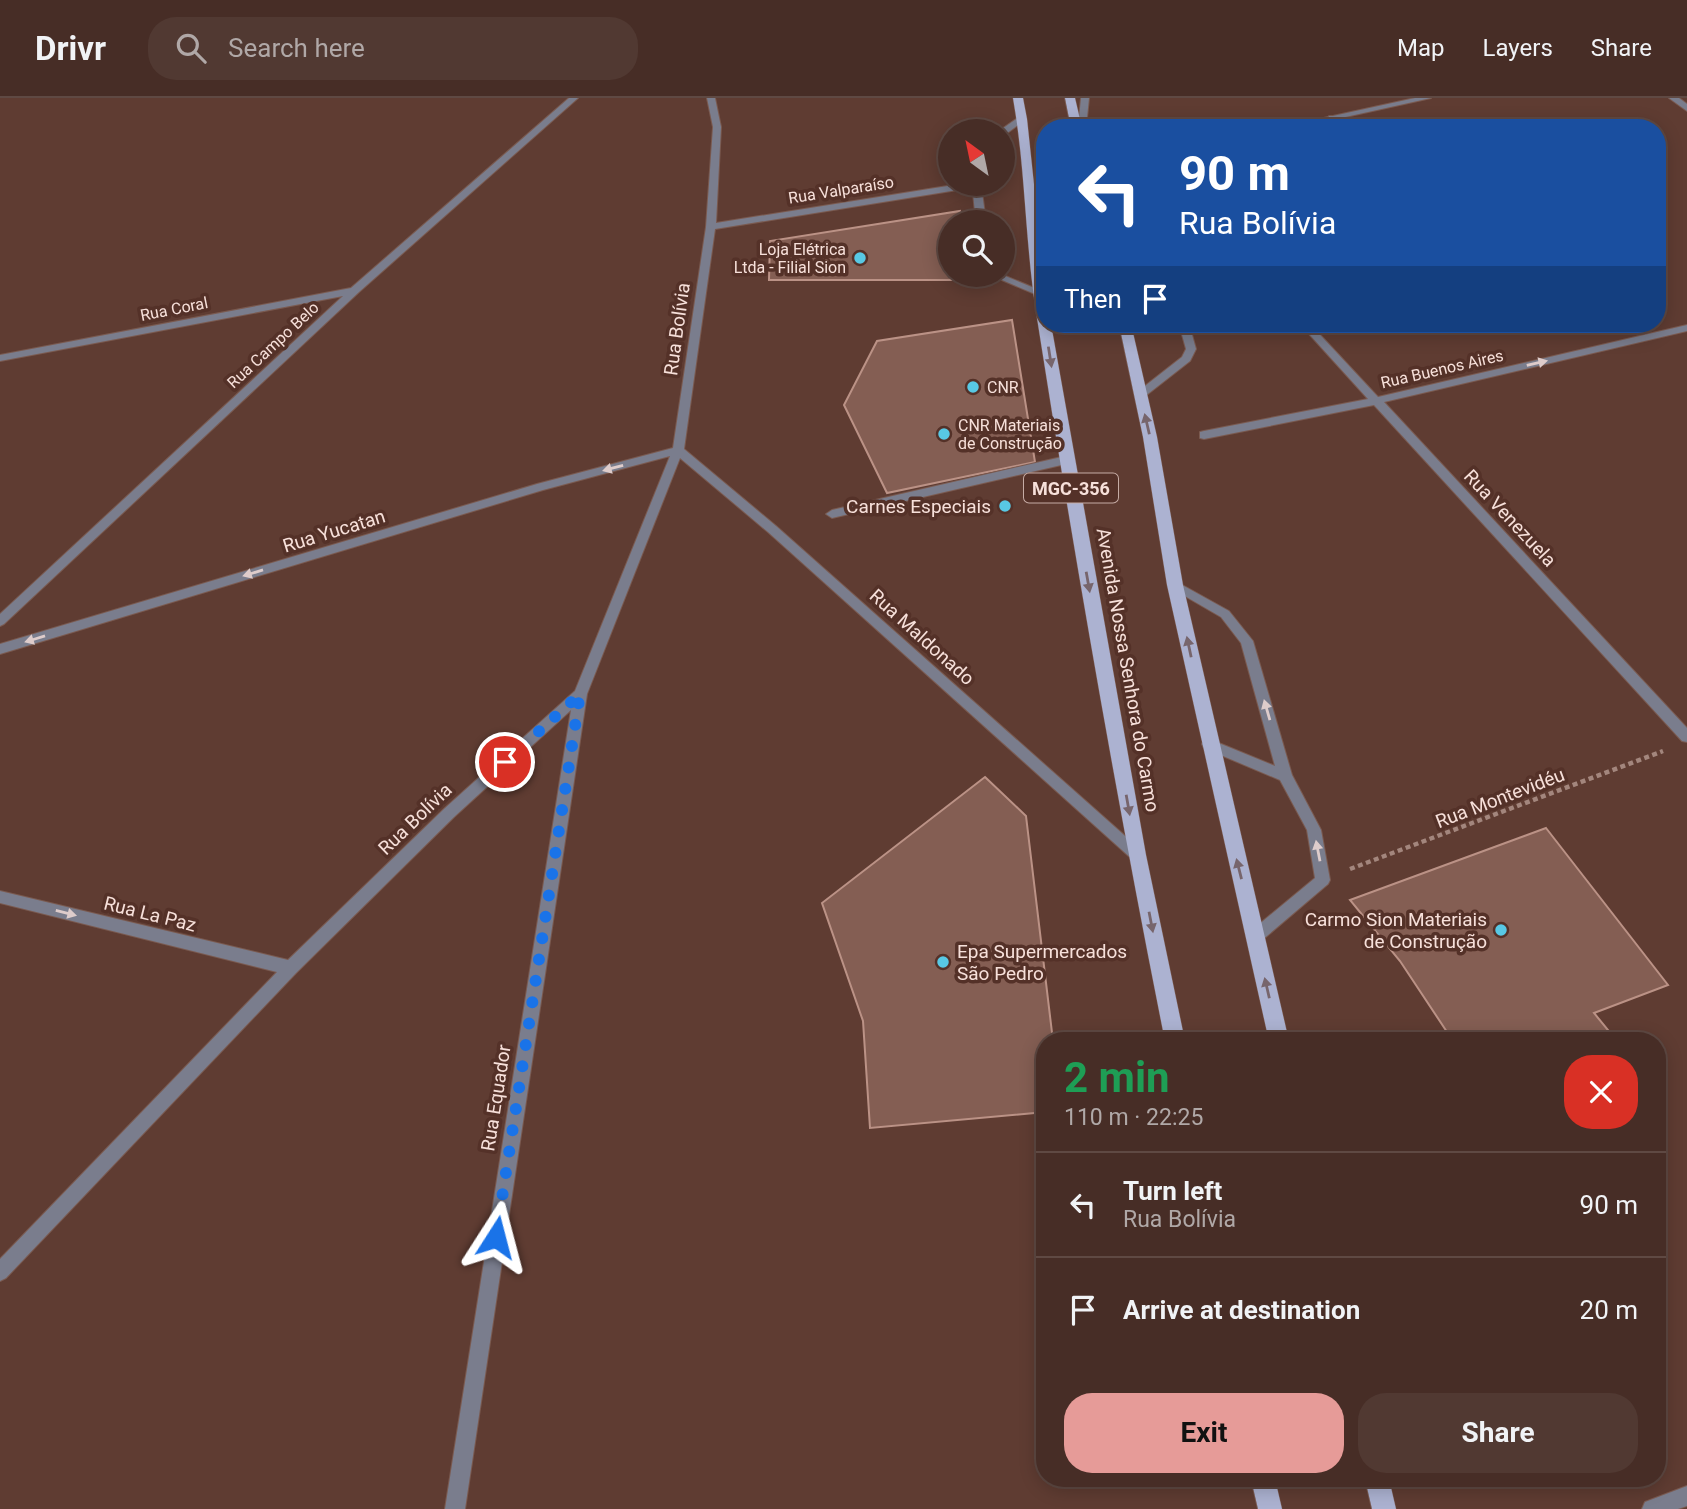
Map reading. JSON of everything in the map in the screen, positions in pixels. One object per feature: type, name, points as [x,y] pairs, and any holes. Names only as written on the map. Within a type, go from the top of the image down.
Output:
[{"type":"main road","name":"Avenida Nossa Senhora do Carmo","points":[[1018,98],[1023,119],[1036,260]]},
{"type":"main road","points":[[1070,98],[1076,119]]},
{"type":"main road","name":"Avenida Nossa Senhora do Carmo","points":[[1046,333],[1137,855],[1173,1032]]},
{"type":"main road","points":[[1127,333],[1150,437],[1175,585],[1209,744],[1277,1032]]},
{"type":"main road","points":[[1266,1487],[1270,1509]]},
{"type":"main road","points":[[1379,1487],[1384,1509]]},
{"type":"street","name":"Rua Campo Belo","points":[[0,621],[355,290],[574,98]]},
{"type":"street","name":"Rua Bolívia","points":[[0,1272],[291,968],[449,813],[580,694],[678,450],[711,226],[717,127],[711,98]]},
{"type":"street","points":[[1081,119],[1085,98]]},
{"type":"street","points":[[1327,119],[1427,98]]},
{"type":"street","points":[[1673,98],[1687,108]]},
{"type":"street","points":[[1015,124],[1023,119]]},
{"type":"street","name":"Rua Valparaíso","points":[[711,226],[938,190]]},
{"type":"street","points":[[1015,283],[1036,291]]},
{"type":"street","name":"Rua Coral","points":[[0,358],[355,290]]},
{"type":"street","name":"Rua Buenos Aires","points":[[1666,333],[1687,328]]},
{"type":"street","points":[[1140,395],[1186,359],[1191,349],[1187,333]]},
{"type":"street","name":"Rua Venezuela","points":[[1313,333],[1687,737]]},
{"type":"street","name":"Rua Buenos Aires","points":[[1204,435],[1376,401],[1666,333]]},
{"type":"street","name":"Rua Yucatan","points":[[0,649],[528,491],[678,450]]},
{"type":"street","name":"Rua Maldonado","points":[[678,450],[772,529],[1137,855]]},
{"type":"street","points":[[832,514],[1066,460]]},
{"type":"street","points":[[1175,585],[1225,614],[1247,641],[1285,776],[1314,831],[1323,880],[1256,936]]},
{"type":"street","name":"Rua Equador","points":[[455,1509],[580,694]]},
{"type":"street","points":[[1209,744],[1285,776]]},
{"type":"street","name":"Rua La Paz","points":[[0,897],[291,968]]},
{"type":"street","points":[[1653,1509],[1687,1496]]},
{"type":"path","name":"Rua Montevidéu","points":[[1323,880],[1674,747]]},
{"type":"building","name":"Loja Elétrica Ltda - Filial Sion","points":[[938,214],[938,280],[769,280],[770,241]]},
{"type":"building","name":"CNR Materiais de Construção","points":[[1012,320],[1035,462],[887,493],[844,405],[877,341]]},
{"type":"building","name":"Epa Supermercados São Pedro","points":[[985,777],[1026,816],[1052,1032],[1036,1032],[1036,1113],[870,1128],[863,1021],[822,903]]},
{"type":"building","name":"Carmo Sion Materiais de Construção","points":[[1546,828],[1668,985],[1594,1013],[1610,1032],[1447,1032],[1400,961],[1350,900]]},
{"type":"place","name":"Loja Elétrica Ltda - Filial Sion","points":[[860,258]]},
{"type":"place","name":"CNR","points":[[973,387]]},
{"type":"place","name":"CNR Materiais de Construção","points":[[944,434]]},
{"type":"place","name":"Carnes Especiais","points":[[1005,506]]},
{"type":"place","name":"Carmo Sion Materiais de Construção","points":[[1501,930]]},
{"type":"place","name":"Epa Supermercados São Pedro","points":[[943,962]]},
{"type":"route","points":[[496,1237],[580,694],[505,762]]}]
